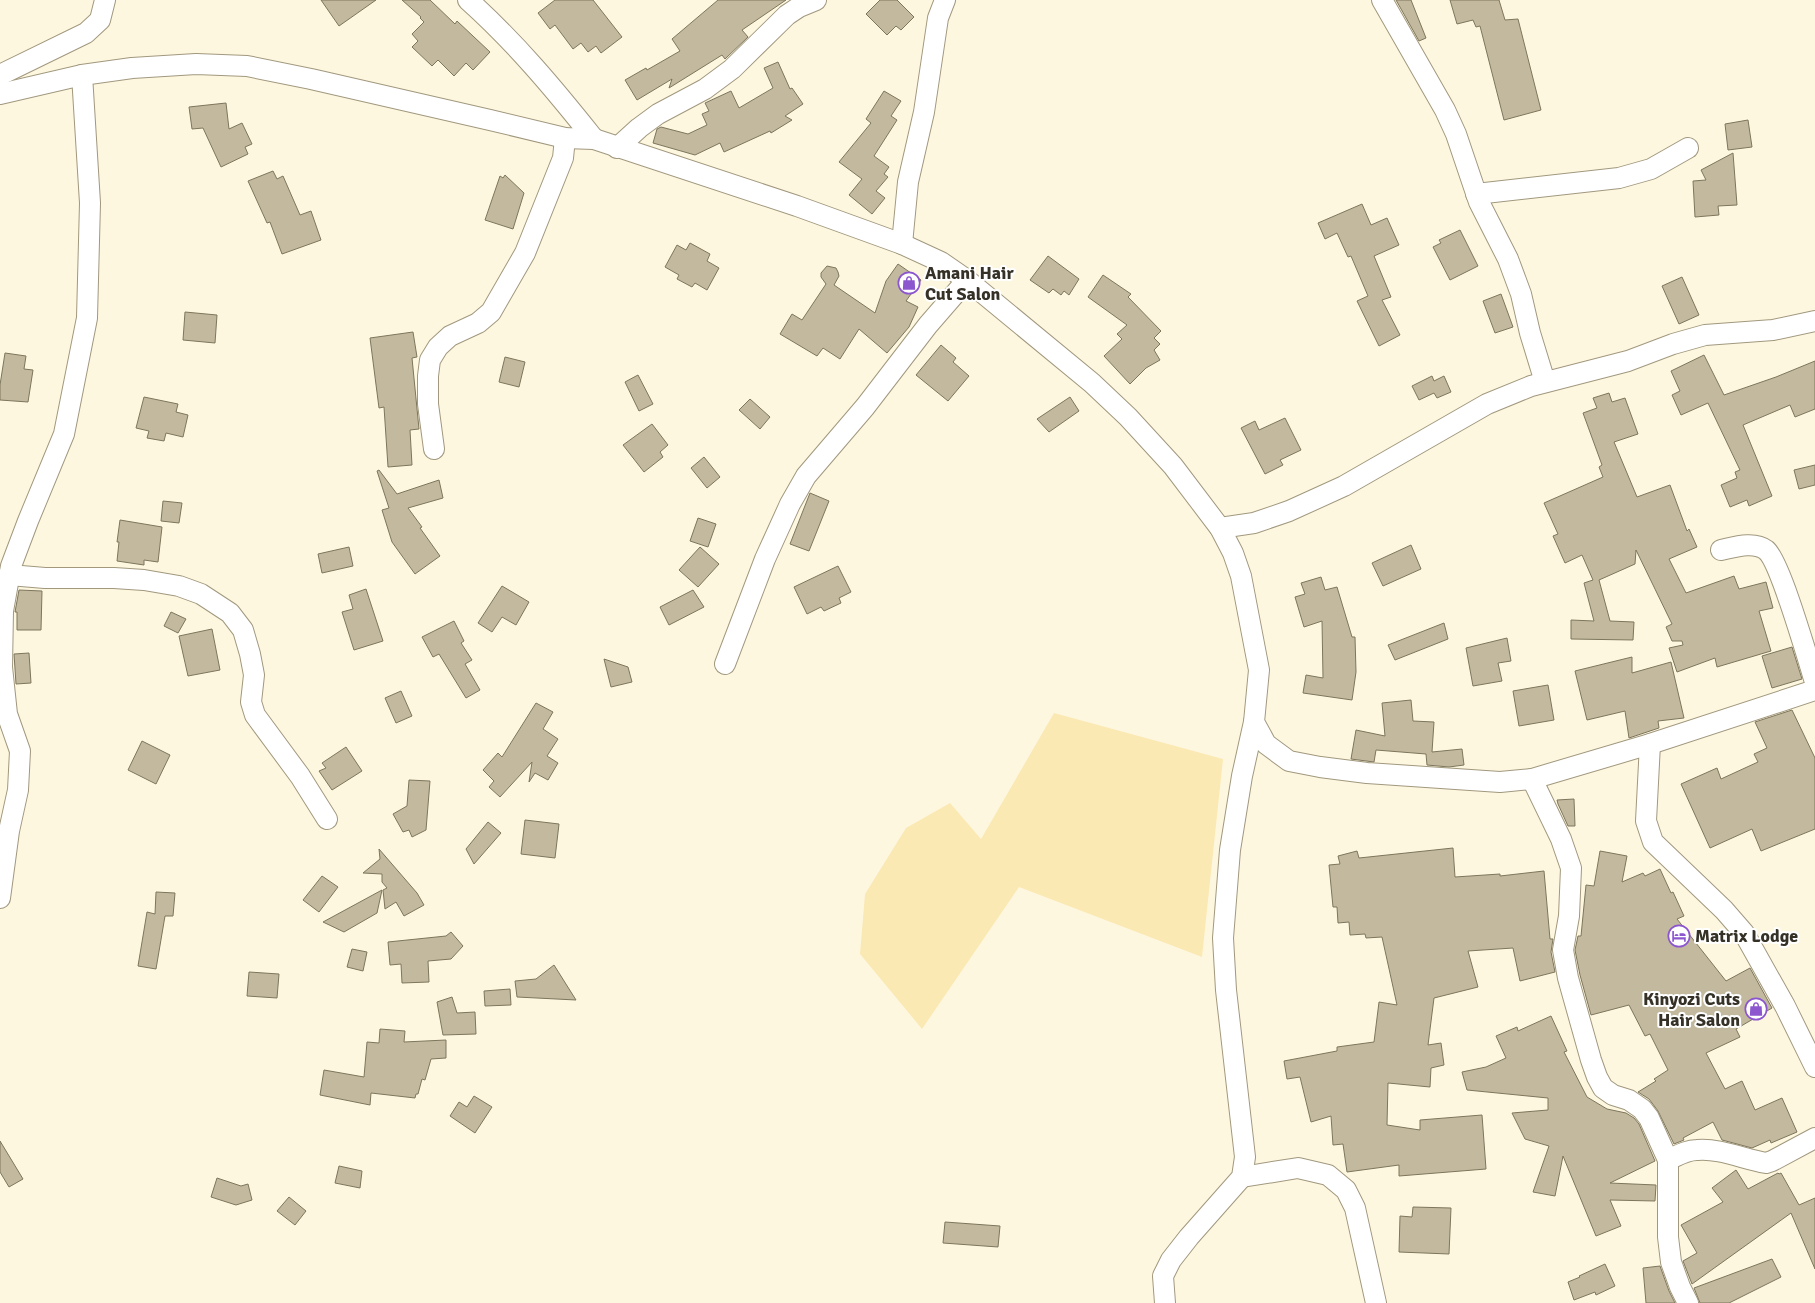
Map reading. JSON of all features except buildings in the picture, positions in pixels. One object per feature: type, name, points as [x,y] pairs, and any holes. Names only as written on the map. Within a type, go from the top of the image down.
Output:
[{"type":"street","points":[[0,75],[86,33],[100,20],[105,0]]},
{"type":"street","points":[[468,0],[508,38],[563,100],[594,139]]},
{"type":"street","points":[[617,148],[658,114],[705,88],[732,68],[787,15],[816,0]]},
{"type":"street","points":[[902,244],[908,182],[924,112],[938,18],[945,0]]},
{"type":"street","points":[[1382,0],[1445,110],[1456,134],[1476,194],[1512,268],[1545,382]]},
{"type":"street","points":[[0,94],[82,75],[132,68],[196,64],[247,66],[565,138],[594,139],[797,206],[902,244],[941,262],[967,280],[1092,383],[1128,417],[1173,466],[1220,528],[1233,553],[1241,576],[1259,670],[1254,722],[1242,776],[1230,850],[1223,938],[1226,990],[1245,1157],[1242,1177],[1171,1260],[1164,1276],[1165,1303]]},
{"type":"street","points":[[0,898],[9,831],[18,790],[20,751],[7,714],[2,667],[3,611],[7,567],[64,434],[87,318],[90,203],[82,75]]},
{"type":"street","points":[[434,448],[428,404],[430,360],[438,347],[450,336],[478,323],[491,312],[525,253],[562,158],[565,138]]},
{"type":"street","points":[[1476,194],[1618,178],[1651,169],[1688,148]]},
{"type":"street","points":[[726,664],[765,559],[790,504],[806,476],[865,407],[928,325],[967,280]]},
{"type":"street","points":[[1220,528],[1254,523],[1289,511],[1344,486],[1487,404],[1545,382],[1628,361],[1673,344],[1705,335],[1773,330],[1815,321]]},
{"type":"street","points":[[1722,550],[1752,545],[1766,549],[1773,558],[1815,682]]},
{"type":"street","points":[[7,567],[45,578],[114,578],[144,580],[179,586],[202,594],[230,613],[243,630],[250,654],[254,675],[251,702],[256,715],[300,776],[327,819]]},
{"type":"street","points":[[1254,722],[1266,744],[1289,761],[1320,768],[1367,773],[1500,782],[1532,779],[1650,744],[1815,690]]},
{"type":"street","points":[[1650,744],[1646,820],[1653,842],[1724,910],[1744,933],[1785,1006],[1815,1067]]},
{"type":"street","points":[[1532,779],[1561,839],[1571,868],[1569,916],[1563,950],[1568,978],[1597,1077],[1603,1088],[1614,1096],[1629,1100],[1642,1109],[1649,1118],[1668,1160],[1668,1237],[1671,1262],[1688,1303]]},
{"type":"street","points":[[1668,1160],[1684,1152],[1697,1150],[1724,1152],[1766,1163],[1815,1138]]},
{"type":"street","points":[[1242,1177],[1298,1168],[1328,1175],[1346,1190],[1355,1208],[1376,1303]]},
{"type":"shaded area","points":[[1054,713],[1223,759],[1202,957],[1019,887],[922,1029],[860,954],[865,894],[906,828],[950,803],[981,839]]},
{"type":"place","name":"Amani Hair Cut Salon","points":[[909,283]]},
{"type":"place","name":"Matrix Lodge","points":[[1679,936]]},
{"type":"place","name":"Kinyozi Cuts Hair Salon","points":[[1756,1009]]}]
